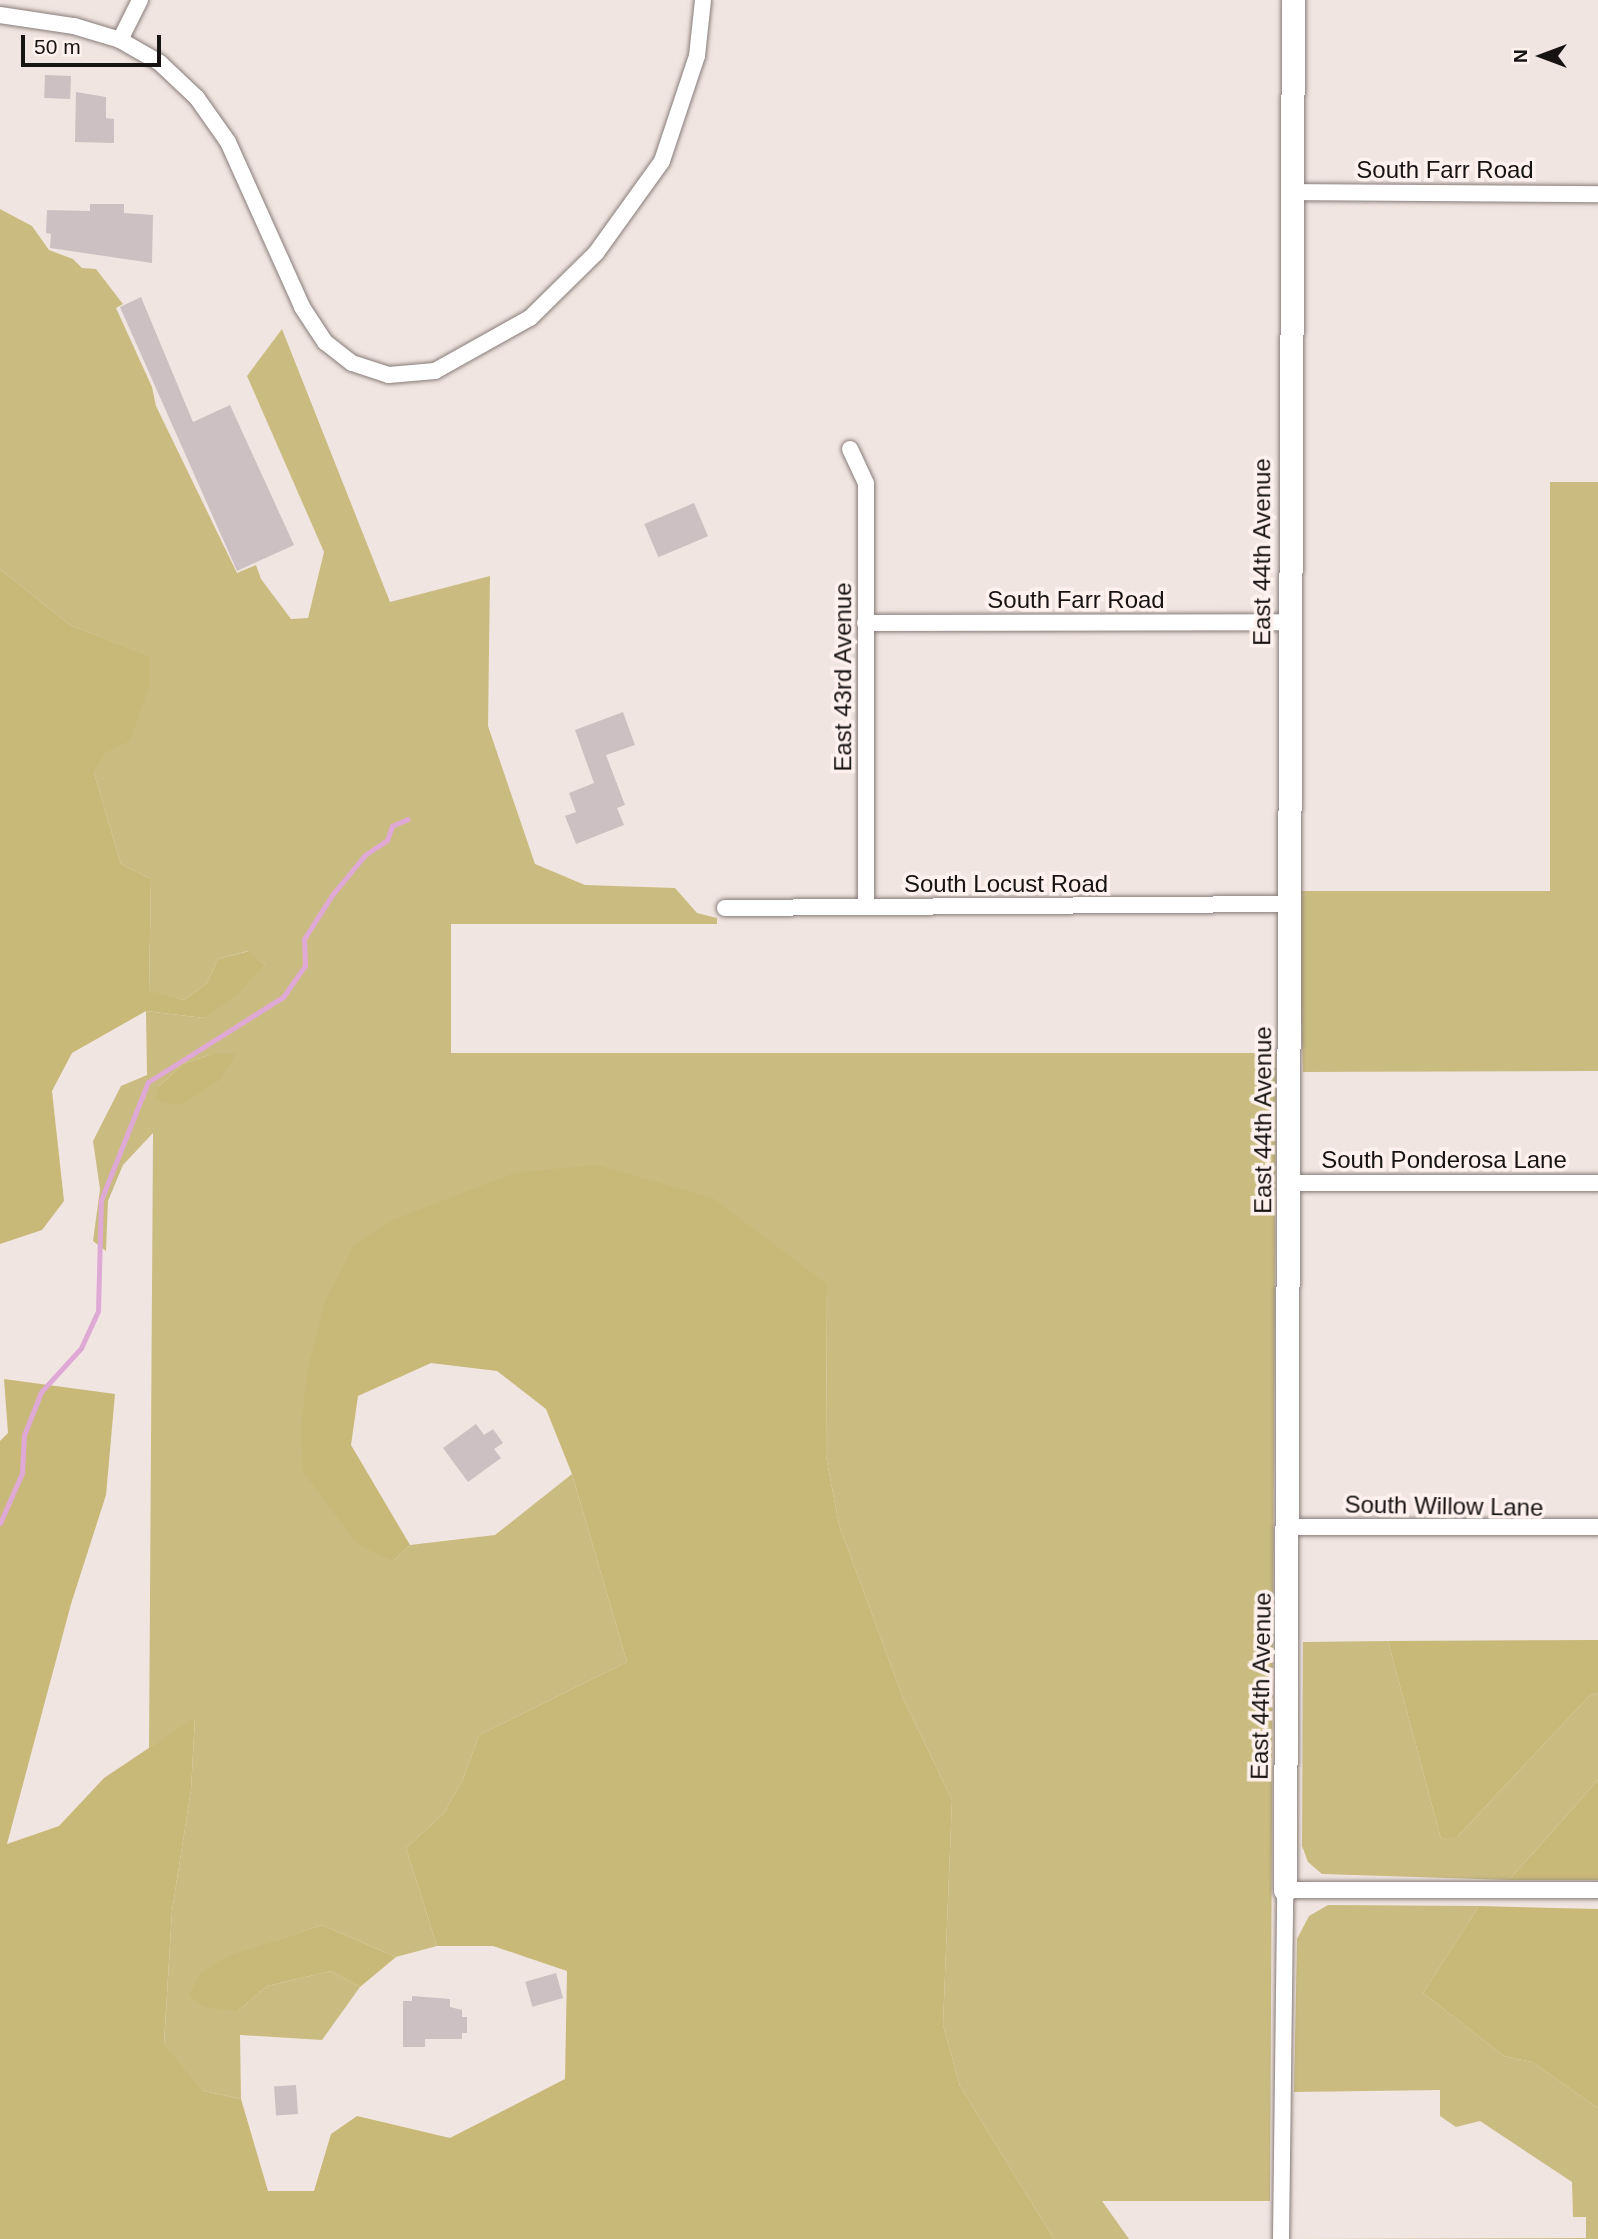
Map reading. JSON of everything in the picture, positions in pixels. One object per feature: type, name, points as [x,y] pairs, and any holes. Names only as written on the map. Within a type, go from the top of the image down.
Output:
[{"type":"street","points":[[120,40],[140,0]]},
{"type":"street","points":[[0,15],[74,26],[120,40],[160,63],[197,98],[229,142],[302,307],[325,342],[352,363],[389,375],[435,371],[530,318],[596,253],[662,161],[697,56],[703,0]]},
{"type":"street","name":"East 44th Avenue","points":[[1281,2239],[1289,1527],[1288,622],[1293,0]]},
{"type":"street","name":"South Farr Road","points":[[1291,192],[1598,194]]},
{"type":"street","name":"East 43rd Avenue","points":[[850,449],[866,484],[866,907]]},
{"type":"street","name":"South Farr Road","points":[[865,623],[1288,622]]},
{"type":"street","name":"South Locust Road","points":[[725,908],[1289,904]]},
{"type":"street","name":"South Ponderosa Lane","points":[[1290,1183],[1598,1183]]},
{"type":"street","name":"South Willow Lane","points":[[1289,1527],[1598,1527]]},
{"type":"street","points":[[1285,1890],[1598,1890]]},
{"type":"shaded area","points":[[0,209],[32,226],[49,250],[73,259],[82,268],[96,269],[123,304],[116,308],[152,387],[156,406],[237,573],[256,565],[261,579],[291,619],[308,618],[324,552],[247,376],[282,329],[390,602],[490,576],[488,726],[535,864],[585,885],[675,888],[697,913],[717,918],[717,924],[451,924],[451,1053],[1276,1053],[1270,2201],[1102,2201],[1129,2239],[1054,2239],[960,2086],[943,2025],[952,1800],[903,1698],[839,1525],[826,1456],[827,1284],[307,1372],[393,1561],[410,1545],[495,1535],[572,1474],[627,1662],[479,1735],[463,1779],[444,1813],[406,1848],[437,1946],[396,1957],[322,1925],[275,1941],[238,2011],[267,1986],[331,1971],[360,1987],[322,2040],[240,2035],[241,2099],[204,2091],[164,2045],[172,1911],[191,1790],[195,1718],[149,1748],[153,1133],[123,1165],[108,1201],[106,1251],[93,1241],[100,1189],[93,1141],[121,1086],[147,1075],[146,1011],[204,1018],[265,965],[248,951],[218,959],[207,983],[184,1000],[149,992],[151,879],[121,864],[94,773],[149,656],[70,625],[0,569]],"holes":[[[212,1054],[158,1087],[183,1064]]]},
{"type":"shaded area","points":[[1550,482],[1598,482],[1598,1071],[1303,1072],[1298,891],[1550,891]]},
{"type":"shaded area","points":[[0,569],[70,625],[150,656],[150,685],[130,741],[105,753],[94,773],[121,864],[151,879],[149,991],[184,1000],[207,983],[218,959],[249,951],[265,965],[236,996],[204,1018],[146,1011],[72,1053],[52,1091],[64,1201],[42,1230],[0,1244]]},
{"type":"shaded area","points":[[212,1054],[236,1054],[220,1080],[181,1105],[156,1101],[158,1087],[183,1064]]},
{"type":"shaded area","points":[[597,1165],[713,1198],[827,1284],[826,1456],[839,1525],[903,1698],[952,1800],[943,2025],[960,2086],[1054,2239],[0,2239],[0,1441],[8,1433],[4,1379],[115,1394],[106,1495],[71,1604],[7,1844],[59,1826],[104,1778],[195,1717],[191,1790],[172,1911],[164,2044],[204,2091],[241,2099],[268,2191],[314,2191],[331,2134],[357,2116],[450,2138],[565,2079],[567,1971],[493,1946],[437,1946],[406,1848],[444,1813],[463,1779],[479,1735],[627,1662],[572,1474],[546,1409],[497,1371],[431,1363],[358,1396],[351,1445],[410,1545],[393,1561],[357,1544],[303,1472],[301,1430],[307,1372],[325,1301],[354,1245],[394,1219],[517,1172]]},
{"type":"shaded area","points":[[1598,1640],[1598,1693],[1590,1695],[1457,1837],[1441,1839],[1388,1641]]},
{"type":"shaded area","points":[[1388,1641],[1441,1839],[1458,1836],[1590,1695],[1598,1693],[1598,1780],[1509,1880],[1322,1874],[1308,1862],[1302,1846],[1303,1642]]},
{"type":"shaded area","points":[[1598,1780],[1598,1880],[1509,1880],[1535,1851]]},
{"type":"shaded area","points":[[1328,1905],[1479,1906],[1423,1993],[1504,2056],[1532,2062],[1598,2108],[1598,2239],[1293,2239],[1586,2238],[1586,2217],[1573,2217],[1572,2182],[1480,2121],[1456,2127],[1440,2116],[1440,2090],[1294,2092],[1297,1939],[1309,1916]]},
{"type":"shaded area","points":[[1479,1906],[1598,1909],[1598,2108],[1532,2062],[1504,2056],[1423,1993]]},
{"type":"shaded area","points":[[322,1925],[396,1957],[360,1987],[331,1971],[267,1986],[238,2011],[203,2007],[189,1995],[200,1973],[226,1957]]},
{"type":"building","points":[[45,75],[71,76],[70,99],[44,98]]},
{"type":"building","points":[[76,92],[106,97],[106,118],[114,119],[114,143],[75,142]]},
{"type":"building","points":[[90,204],[124,204],[124,213],[153,215],[152,263],[50,248],[51,234],[46,233],[47,210],[90,211]]},
{"type":"building","points":[[141,297],[193,422],[230,405],[294,545],[237,571],[120,307]]},
{"type":"building","points":[[694,503],[708,536],[658,557],[644,524]]},
{"type":"building","points":[[623,712],[635,745],[606,755],[625,805],[617,808],[624,825],[576,844],[565,816],[576,812],[569,793],[594,783],[575,730]]},
{"type":"building","points":[[476,1424],[484,1435],[493,1429],[503,1443],[494,1449],[501,1458],[468,1482],[443,1448]]},
{"type":"building","points":[[556,1973],[563,1998],[532,2007],[525,1982]]},
{"type":"building","points":[[412,1996],[450,1999],[450,2007],[462,2010],[462,2017],[467,2017],[467,2033],[462,2033],[462,2039],[425,2039],[425,2047],[403,2047],[403,2001],[412,2001]]},
{"type":"building","points":[[296,2085],[298,2114],[276,2115],[274,2087]]},
{"type":"waterway","points":[[0,1523],[22,1473],[24,1435],[41,1392],[81,1348],[98,1311],[101,1200],[148,1082],[283,997],[305,966],[304,939],[332,895],[365,855],[387,840],[392,826],[408,819]]}]
